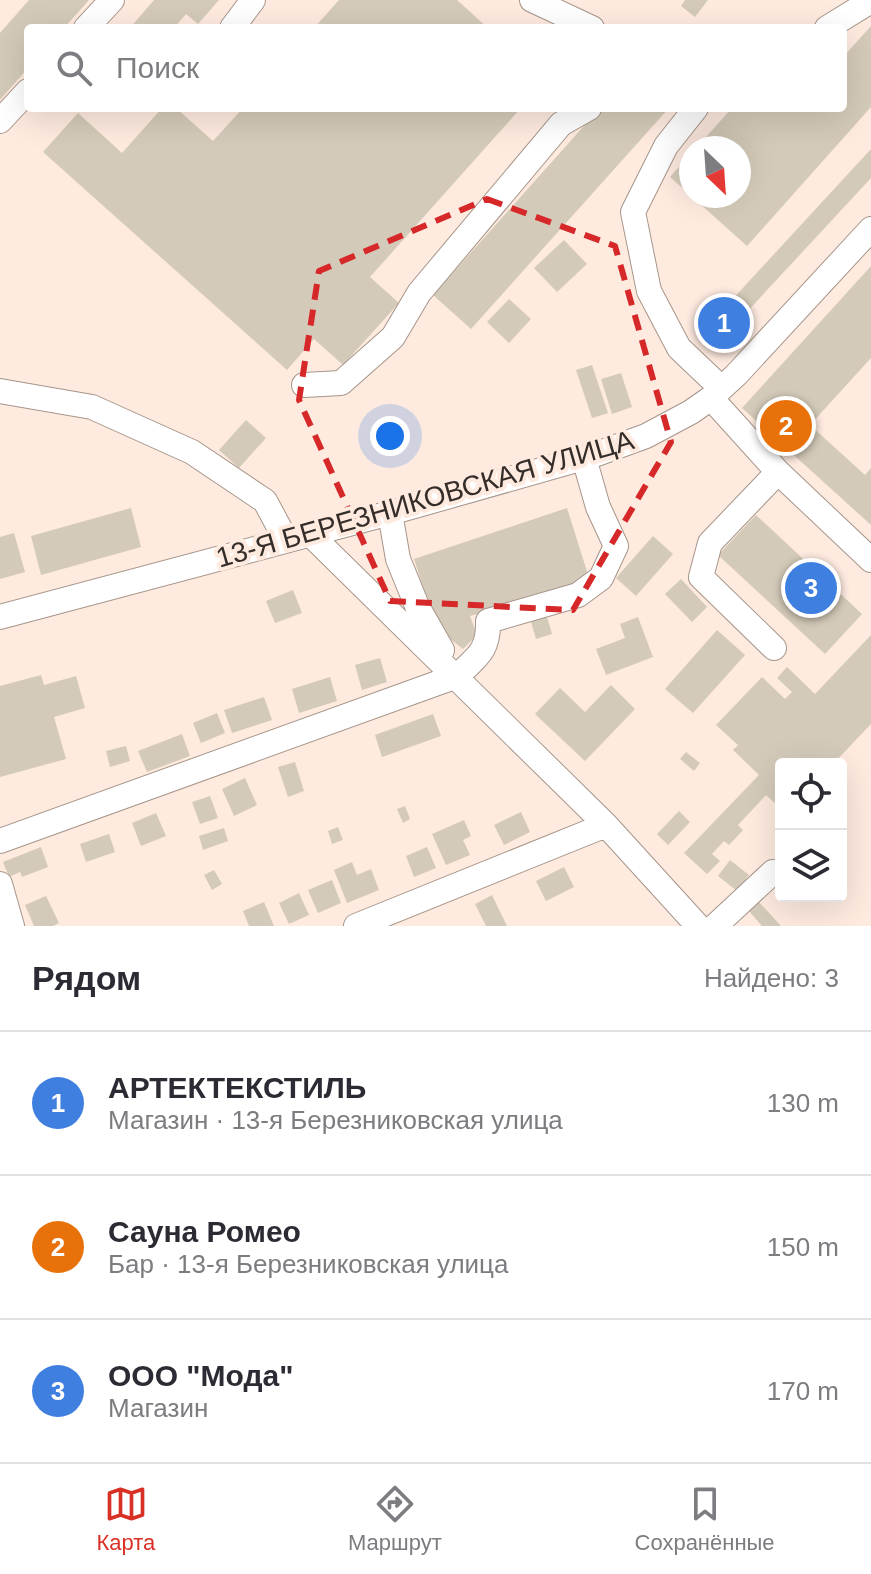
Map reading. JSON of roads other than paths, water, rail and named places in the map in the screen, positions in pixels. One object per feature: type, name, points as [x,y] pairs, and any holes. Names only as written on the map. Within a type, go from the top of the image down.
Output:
[{"type":"street","points":[[90,24],[112,0]]},
{"type":"street","points":[[235,24],[253,0]]},
{"type":"street","points":[[532,0],[583,24]]},
{"type":"street","points":[[834,24],[871,1]]},
{"type":"street","points":[[0,121],[24,95]]},
{"type":"street","points":[[304,385],[341,383],[393,337],[419,293],[561,124],[582,112]]},
{"type":"street","points":[[693,112],[666,146],[633,212],[649,291],[679,348],[778,472],[871,560]]},
{"type":"street","name":"13-Я БЕРЕЗНИКОВСКАЯ УЛИЦА","points":[[0,617],[390,513],[584,458],[646,436],[691,412],[716,393],[871,229]]},
{"type":"street","points":[[0,391],[92,407],[192,452],[265,501],[286,540]]},
{"type":"street","points":[[0,841],[457,676],[482,653],[489,638],[488,621],[578,595],[601,578],[616,546],[598,507],[584,458]]},
{"type":"street","points":[[774,648],[701,577],[710,543],[778,472]]},
{"type":"street","points":[[390,513],[398,559],[417,606],[457,676]]},
{"type":"street","points":[[311,535],[606,825],[698,926]]},
{"type":"street","points":[[356,926],[606,825]]},
{"type":"street","points":[[715,926],[773,872]]},
{"type":"street","points":[[0,884],[12,926]]},
{"type":"place","name":"АРТЕКТЕКСТИЛЬ","points":[[724,323]]},
{"type":"place","name":"Сауна Ромео","points":[[786,426]]},
{"type":"place","name":"ООО \"Мода\"","points":[[811,588]]}]
